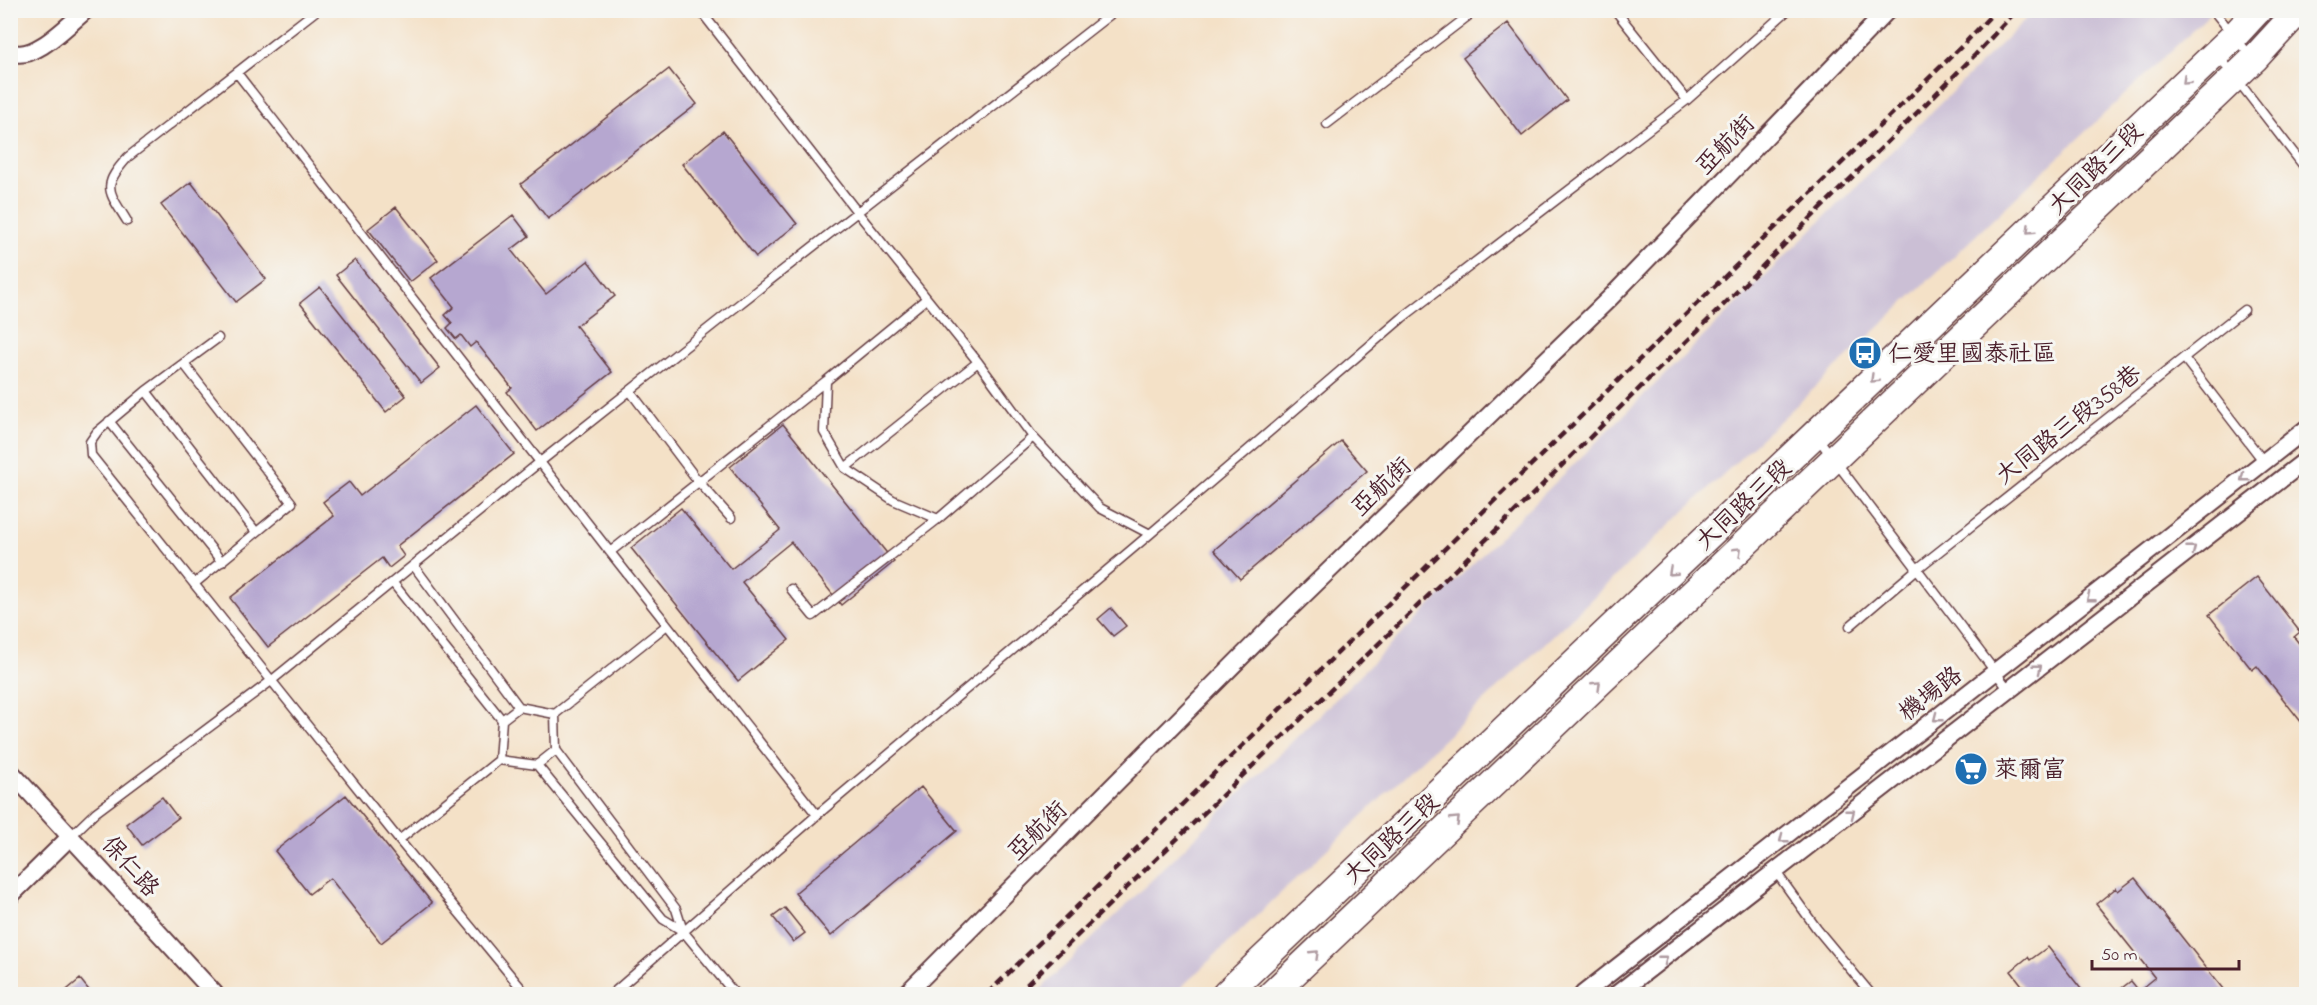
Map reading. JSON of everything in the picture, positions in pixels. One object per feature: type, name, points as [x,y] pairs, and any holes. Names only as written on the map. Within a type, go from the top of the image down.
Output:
[{"type":"main road","name":"大同路三段","points":[[1226,994],[1816,435],[2258,10]]},
{"type":"main road","name":"大同路三段","points":[[1272,994],[2244,68],[2299,10]]},
{"type":"street","points":[[10,51],[15,54],[29,54],[87,10]]},
{"type":"street","name":"亞航街","points":[[906,994],[1276,622],[1611,297],[1888,10]]},
{"type":"street","name":"機場路","points":[[1583,994],[2307,429]]},
{"type":"street","name":"機場路","points":[[1617,994],[2307,460]]},
{"type":"street","name":"保仁路","points":[[10,771],[215,994]]},
{"type":"street","points":[[10,896],[71,836]]},
{"type":"lane","points":[[127,221],[110,193],[112,175],[128,158],[317,10]]},
{"type":"lane","points":[[700,10],[858,213],[978,362],[1032,437],[1100,508],[1150,534]]},
{"type":"lane","points":[[71,836],[96,812],[271,681],[540,462],[1116,10]]},
{"type":"lane","points":[[1327,124],[1476,10]]},
{"type":"lane","points":[[1615,10],[1687,100]]},
{"type":"lane","points":[[612,994],[817,814],[1402,318],[1687,100],[1788,10]]},
{"type":"lane","points":[[2213,10],[2225,44],[2244,68],[2307,169]]},
{"type":"lane","points":[[2225,44],[2244,68]]},
{"type":"lane","points":[[237,73],[817,814]]},
{"type":"lane","points":[[610,552],[826,381],[926,298]]},
{"type":"lane","name":"大同路三段358巷","points":[[1850,626],[1917,569],[2244,310]]},
{"type":"lane","points":[[218,338],[146,391],[97,432],[90,442],[91,455],[399,840],[526,994]]},
{"type":"lane","points":[[2184,357],[2264,462]]},
{"type":"lane","points":[[845,468],[978,362]]},
{"type":"lane","points":[[184,364],[292,503],[194,584]]},
{"type":"lane","points":[[826,381],[824,432],[845,468],[893,500],[938,519]]},
{"type":"lane","points":[[146,391],[256,532]]},
{"type":"lane","points":[[630,391],[698,481],[731,518]]},
{"type":"lane","points":[[109,421],[222,562]]},
{"type":"lane","points":[[1816,435],[2009,690]]},
{"type":"lane","points":[[791,589],[813,615],[938,519],[1032,437]]},
{"type":"lane","points":[[414,566],[519,707],[555,714],[668,625]]},
{"type":"lane","points":[[393,583],[502,720],[499,760]]},
{"type":"lane","points":[[502,720],[519,707]]},
{"type":"lane","points":[[555,714],[556,750],[676,909],[683,931]]},
{"type":"lane","points":[[537,765],[556,750]]},
{"type":"lane","points":[[399,840],[499,760],[537,765],[663,919],[683,931],[735,994]]},
{"type":"lane","points":[[1776,872],[1817,928],[1871,994]]},
{"type":"shaded area","points":[[2034,11],[2213,11],[1174,994],[1036,994]]},
{"type":"building","points":[[1508,23],[1567,100],[1522,136],[1463,58]]},
{"type":"building","points":[[669,69],[697,104],[548,219],[521,184]]},
{"type":"building","points":[[723,131],[797,224],[756,257],[682,164]]},
{"type":"building","points":[[191,182],[266,279],[236,302],[161,205]]},
{"type":"building","points":[[396,207],[438,260],[410,282],[368,229]]},
{"type":"building","points":[[513,215],[529,236],[511,250],[546,294],[588,261],[615,296],[576,326],[612,372],[537,431],[507,392],[512,388],[476,342],[470,347],[461,335],[456,339],[447,328],[452,323],[445,315],[454,307],[431,278]]},
{"type":"building","points":[[355,260],[440,368],[421,383],[336,275]]},
{"type":"building","points":[[320,287],[406,396],[386,412],[300,303]]},
{"type":"building","points":[[476,405],[514,454],[397,546],[404,556],[389,568],[382,558],[268,647],[230,598],[334,516],[323,502],[349,482],[360,496]]},
{"type":"building","points":[[783,424],[894,562],[841,605],[791,542],[742,582],[789,640],[738,681],[631,548],[681,508],[731,569],[780,530],[730,467]]},
{"type":"building","points":[[1341,441],[1367,471],[1240,579],[1214,550]]},
{"type":"building","points":[[2257,577],[2300,632],[2294,637],[2306,652],[2306,728],[2257,666],[2252,670],[2209,615]]},
{"type":"building","points":[[1111,608],[1126,626],[1113,636],[1098,619]]},
{"type":"building","points":[[921,787],[957,831],[831,936],[795,893]]},
{"type":"building","points":[[346,795],[432,903],[381,943],[330,878],[309,894],[275,851]]},
{"type":"building","points":[[162,797],[178,818],[142,845],[126,824]]},
{"type":"building","points":[[2135,878],[2227,994],[2114,994],[2131,981],[2139,991],[2155,978],[2096,904],[2116,888],[2118,891]]},
{"type":"building","points":[[785,908],[805,933],[793,942],[773,917]]},
{"type":"building","points":[[2048,947],[2085,994],[2029,994],[2011,971],[2028,957],[2030,960]]},
{"type":"building","points":[[80,979],[92,994],[62,994]]},
{"type":"railway","points":[[987,994],[1964,44],[1996,10]]},
{"type":"railway","points":[[1017,994],[1526,501],[1975,55],[2017,10]]},
{"type":"place","name":"仁愛里國泰社區","points":[[1865,353]]},
{"type":"place","name":"萊爾富","points":[[1971,769]]}]
